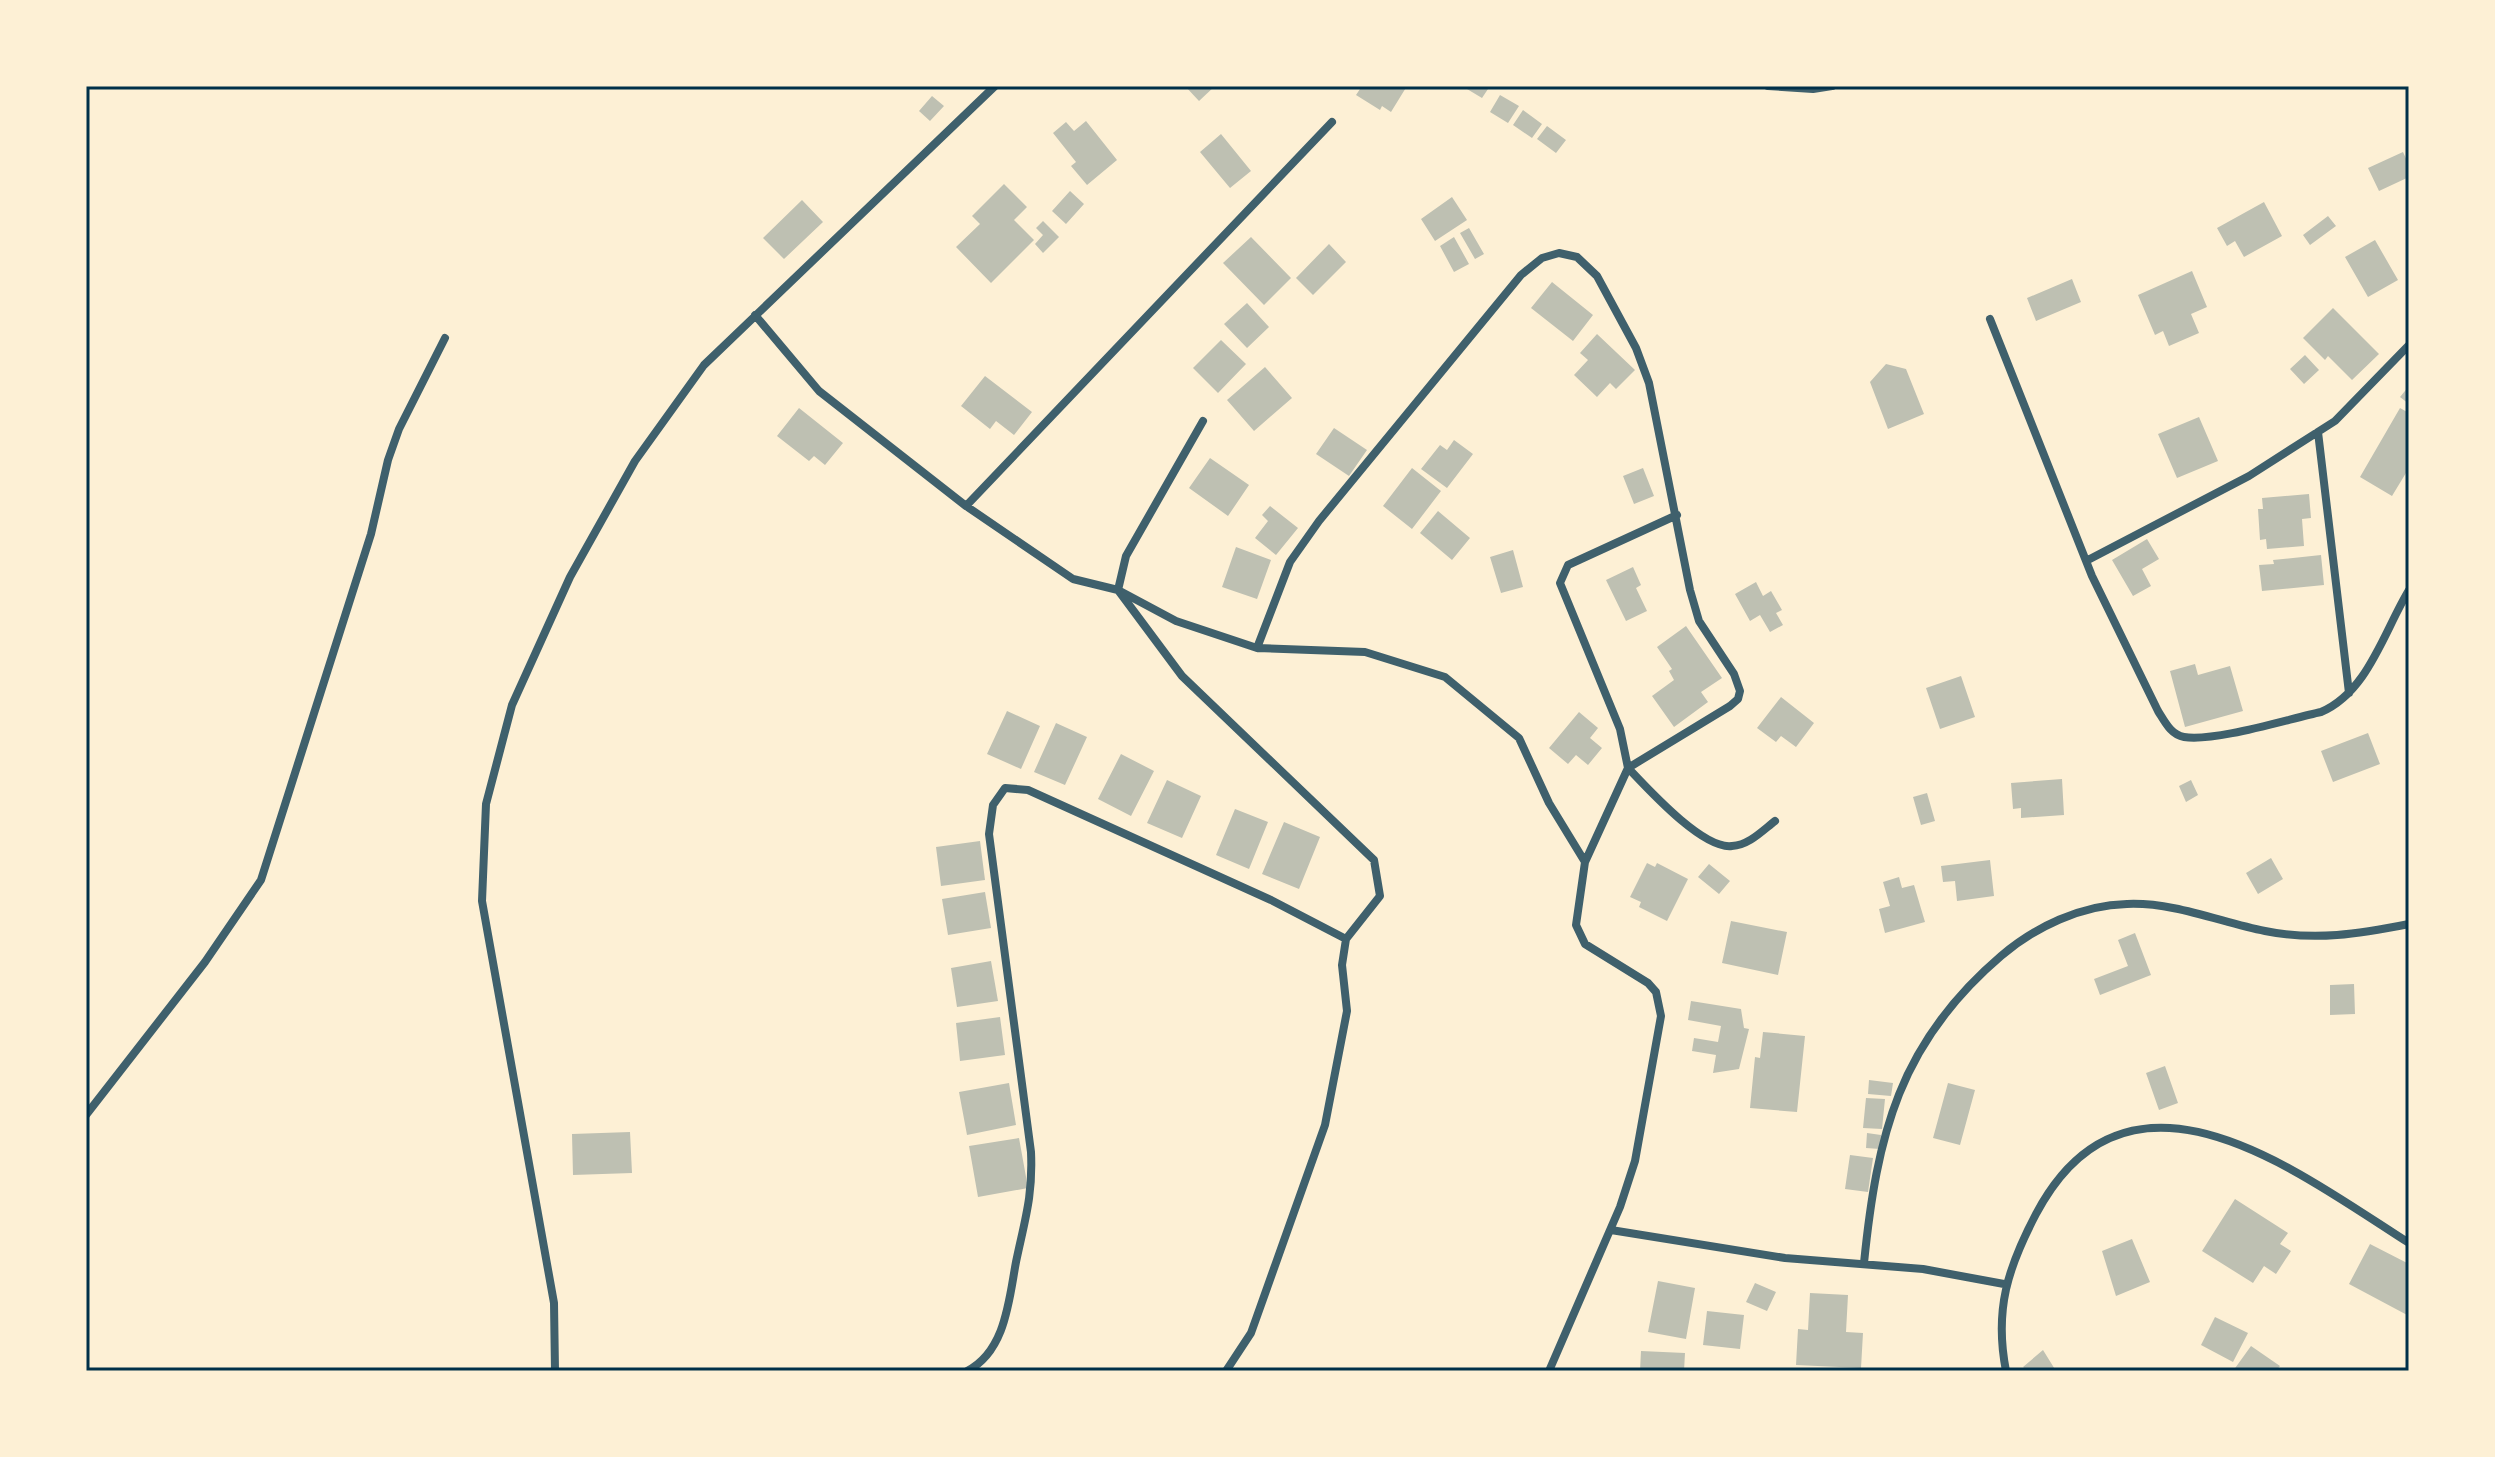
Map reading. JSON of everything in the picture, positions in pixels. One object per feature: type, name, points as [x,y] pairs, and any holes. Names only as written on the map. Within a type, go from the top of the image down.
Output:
[{"type":"street","points":[[555,1371],[554,1303],[482,901],[486,804],[512,705],[570,577],[635,461],[704,365],[995,86]]},
{"type":"street","points":[[1768,86],[1813,89],[1832,86]]},
{"type":"street","points":[[966,506],[1332,122]]},
{"type":"street","points":[[1257,648],[1290,562],[1319,521],[1511,287],[1542,258],[1559,253],[1577,257],[1597,276],[1636,348],[1649,383],[1690,590],[1699,621],[1734,674],[1740,691],[1738,699],[1628,768],[1585,862],[1576,908],[1580,936],[1585,944],[1648,983],[1656,992],[1661,1016],[1635,1161],[1611,1230],[1549,1371]]},
{"type":"street","points":[[755,315],[819,391],[966,506],[1073,579],[1118,590],[1176,621],[1257,648],[1365,652],[1445,677],[1519,738],[1549,803],[1585,862]]},
{"type":"street","points":[[1990,319],[2086,561],[2158,711],[2168,727],[2181,737],[2202,737],[2321,712],[2338,704],[2370,664],[2409,590]]},
{"type":"street","points":[[86,1115],[205,962],[261,880],[371,534],[388,460],[399,429],[445,338]]},
{"type":"street","points":[[2086,561],[2249,476],[2318,432],[2351,408],[2409,345]]},
{"type":"street","points":[[1203,421],[1126,556],[1118,590],[1182,676],[1374,860],[1380,896],[1346,939],[1342,965],[1347,1011],[1325,1125],[1251,1333],[1226,1371]]},
{"type":"street","points":[[2318,432],[2349,694]]},
{"type":"street","points":[[1677,515],[1568,565],[1560,583],[1620,729],[1628,768],[1688,825],[1716,843],[1730,847],[1747,842],[1775,821]]},
{"type":"street","points":[[967,1371],[988,1351],[1010,1307],[1032,1198],[1031,1152],[989,834],[993,805],[1005,788],[1028,790],[1271,900],[1346,939]]},
{"type":"street","points":[[1864,1263],[1876,1169],[1899,1092],[1914,1057],[1938,1019],[1968,984],[2044,924],[2102,907],[2129,903],[2184,911],[2265,931],[2328,937],[2409,924]]},
{"type":"street","points":[[2006,1371],[2004,1284],[2040,1207],[2078,1157],[2097,1142],[2121,1131],[2175,1126],[2242,1145],[2287,1168],[2409,1243]]},
{"type":"street","points":[[1611,1230],[1785,1258],[1864,1263],[2004,1284]]},
{"type":"building","points":[[1185,86],[1215,86],[1199,101]]},
{"type":"building","points":[[1362,86],[1407,86],[1391,112],[1382,106],[1380,110],[1356,95]]},
{"type":"building","points":[[1462,86],[1490,86],[1482,98]]},
{"type":"building","points":[[1500,95],[1519,106],[1508,123],[1490,112]]},
{"type":"building","points":[[932,96],[944,106],[930,121],[919,111]]},
{"type":"building","points":[[1523,110],[1542,124],[1532,138],[1513,125]]},
{"type":"building","points":[[1086,121],[1117,160],[1087,185],[1071,166],[1076,162],[1053,133],[1066,122],[1074,131]]},
{"type":"building","points":[[1547,126],[1566,140],[1556,153],[1537,139]]},
{"type":"building","points":[[1221,134],[1251,171],[1230,188],[1200,152]]},
{"type":"building","points":[[2403,152],[2409,165],[2409,177],[2379,191],[2368,168]]},
{"type":"building","points":[[1004,184],[1027,207],[1014,220],[1034,240],[991,283],[956,247],[980,224],[972,216]]},
{"type":"building","points":[[1070,191],[1084,204],[1066,224],[1052,211]]},
{"type":"building","points":[[1452,197],[1467,220],[1435,241],[1421,219]]},
{"type":"building","points":[[802,200],[823,222],[784,259],[763,238]]},
{"type":"building","points":[[2264,202],[2282,236],[2244,257],[2235,241],[2227,246],[2217,228]]},
{"type":"building","points":[[2328,216],[2336,226],[2310,245],[2303,235]]},
{"type":"building","points":[[1043,221],[1059,237],[1043,253],[1035,244],[1043,235],[1036,228]]},
{"type":"building","points":[[1469,228],[1484,254],[1475,259],[1460,233]]},
{"type":"building","points":[[1251,237],[1291,278],[1264,305],[1223,263]]},
{"type":"building","points":[[1454,237],[1469,264],[1454,272],[1440,246]]},
{"type":"building","points":[[2375,240],[2398,280],[2368,297],[2345,257]]},
{"type":"building","points":[[1329,244],[1346,262],[1313,295],[1296,278]]},
{"type":"building","points":[[2192,271],[2207,307],[2191,314],[2199,333],[2169,346],[2163,331],[2155,335],[2138,295]]},
{"type":"building","points":[[2072,279],[2081,302],[2036,321],[2027,298]]},
{"type":"building","points":[[1552,282],[1593,315],[1573,341],[1531,308]]},
{"type":"building","points":[[1247,303],[1269,327],[1247,348],[1224,324]]},
{"type":"building","points":[[2333,308],[2379,354],[2352,380],[2328,356],[2325,360],[2303,338]]},
{"type":"building","points":[[1597,334],[1635,370],[1616,389],[1610,383],[1597,397],[1574,375],[1588,360],[1580,353]]},
{"type":"building","points":[[1221,340],[1246,364],[1218,393],[1193,368]]},
{"type":"building","points":[[2305,355],[2319,370],[2304,384],[2290,369]]},
{"type":"building","points":[[1886,364],[1906,369],[1924,414],[1888,429],[1870,382]]},
{"type":"building","points":[[1265,367],[1292,398],[1254,431],[1227,400]]},
{"type":"building","points":[[985,376],[1032,412],[1014,435],[996,421],[990,429],[961,406]]},
{"type":"building","points":[[2409,386],[2409,404],[2400,397]]},
{"type":"building","points":[[799,408],[843,443],[825,465],[814,456],[809,461],[777,436]]},
{"type":"building","points":[[2400,408],[2409,413],[2409,468],[2392,496],[2360,477]]},
{"type":"building","points":[[2199,417],[2218,461],[2177,478],[2158,434]]},
{"type":"building","points":[[1334,428],[1367,450],[1349,476],[1316,454]]},
{"type":"building","points":[[1454,440],[1473,454],[1447,488],[1421,469],[1440,445],[1447,450]]},
{"type":"building","points":[[1210,458],[1249,485],[1228,516],[1189,488]]},
{"type":"building","points":[[1412,468],[1441,491],[1412,529],[1383,506]]},
{"type":"building","points":[[1643,468],[1654,496],[1634,504],[1623,476]]},
{"type":"building","points":[[2309,494],[2311,518],[2302,519],[2304,546],[2267,549],[2266,539],[2260,540],[2258,509],[2263,509],[2262,498]]},
{"type":"building","points":[[1270,506],[1298,528],[1276,555],[1255,538],[1268,521],[1262,515]]},
{"type":"building","points":[[1438,511],[1470,538],[1452,560],[1420,533]]},
{"type":"building","points":[[2147,539],[2159,559],[2142,569],[2151,586],[2133,596],[2112,560]]},
{"type":"building","points":[[1236,547],[1271,560],[1257,599],[1222,587]]},
{"type":"building","points":[[1513,550],[1523,587],[1501,593],[1490,557]]},
{"type":"building","points":[[2321,555],[2324,585],[2262,591],[2259,565],[2274,564],[2273,560]]},
{"type":"building","points":[[1633,567],[1641,585],[1636,588],[1647,611],[1626,621],[1606,580]]},
{"type":"building","points":[[1756,582],[1763,596],[1771,591],[1782,610],[1776,613],[1783,625],[1770,632],[1760,615],[1750,621],[1735,594]]},
{"type":"building","points":[[1686,626],[1722,678],[1701,692],[1708,702],[1674,727],[1652,696],[1674,680],[1669,671],[1672,669],[1657,647]]},
{"type":"building","points":[[2195,664],[2198,675],[2230,666],[2243,711],[2185,727],[2170,671]]},
{"type":"building","points":[[1961,676],[1975,717],[1940,729],[1926,688]]},
{"type":"building","points":[[1781,697],[1814,723],[1796,747],[1781,736],[1776,742],[1757,728]]},
{"type":"building","points":[[1007,711],[1040,726],[1021,769],[987,754]]},
{"type":"building","points":[[1579,712],[1598,728],[1590,738],[1602,748],[1588,765],[1576,755],[1568,764],[1549,748]]},
{"type":"building","points":[[1056,723],[1087,737],[1065,785],[1034,772]]},
{"type":"building","points":[[2368,733],[2380,764],[2333,782],[2321,751]]},
{"type":"building","points":[[1121,754],[1154,771],[1131,816],[1098,799]]},
{"type":"building","points":[[2062,779],[2064,815],[2021,818],[2021,808],[2013,809],[2011,783]]},
{"type":"building","points":[[1167,780],[1201,796],[1182,838],[1147,823]]},
{"type":"building","points":[[2191,780],[2198,795],[2186,802],[2179,786]]},
{"type":"building","points":[[1927,793],[1935,821],[1921,825],[1913,797]]},
{"type":"building","points":[[1235,809],[1268,822],[1249,869],[1216,855]]},
{"type":"building","points":[[1284,822],[1320,837],[1299,889],[1262,874]]},
{"type":"building","points":[[980,841],[985,880],[941,886],[936,847]]},
{"type":"building","points":[[2271,858],[2283,879],[2258,894],[2246,873]]},
{"type":"building","points":[[1990,860],[1994,896],[1957,901],[1955,881],[1943,882],[1941,866]]},
{"type":"building","points":[[1647,863],[1655,867],[1657,863],[1688,879],[1667,921],[1639,907],[1641,902],[1630,897]]},
{"type":"building","points":[[1709,864],[1730,881],[1719,894],[1698,877]]},
{"type":"building","points":[[1899,877],[1902,888],[1914,885],[1925,922],[1885,933],[1879,909],[1890,906],[1883,882]]},
{"type":"building","points":[[985,892],[991,928],[948,935],[942,899]]},
{"type":"building","points":[[1731,921],[1787,932],[1778,975],[1722,963]]},
{"type":"building","points":[[2135,933],[2151,975],[2100,995],[2094,979],[2128,966],[2118,940]]},
{"type":"building","points":[[991,961],[998,1001],[957,1007],[951,968]]},
{"type":"building","points":[[2354,984],[2355,1014],[2330,1015],[2330,985]]},
{"type":"building","points":[[1691,1001],[1741,1009],[1744,1028],[1749,1029],[1739,1069],[1713,1073],[1716,1055],[1692,1051],[1694,1038],[1718,1042],[1721,1026],[1688,1020]]},
{"type":"building","points":[[1000,1017],[1005,1055],[960,1061],[956,1023]]},
{"type":"building","points":[[1763,1032],[1805,1036],[1797,1112],[1750,1108],[1755,1057],[1760,1058]]},
{"type":"building","points":[[2165,1066],[2178,1103],[2159,1110],[2146,1073]]},
{"type":"building","points":[[1869,1080],[1893,1083],[1891,1096],[1868,1094]]},
{"type":"building","points":[[1009,1083],[1016,1125],[967,1135],[959,1092]]},
{"type":"building","points":[[1948,1083],[1975,1090],[1960,1145],[1933,1138]]},
{"type":"building","points":[[1866,1098],[1885,1099],[1882,1129],[1863,1128]]},
{"type":"building","points":[[630,1132],[632,1173],[573,1175],[572,1134]]},
{"type":"building","points":[[1867,1133],[1881,1135],[1880,1149],[1866,1148]]},
{"type":"building","points":[[1019,1138],[1028,1188],[978,1197],[969,1146]]},
{"type":"building","points":[[1850,1155],[1873,1158],[1868,1192],[1845,1189]]},
{"type":"building","points":[[2235,1199],[2288,1233],[2280,1244],[2291,1251],[2276,1274],[2264,1266],[2253,1283],[2202,1251]]},
{"type":"building","points":[[2132,1239],[2150,1282],[2116,1296],[2102,1251]]},
{"type":"building","points":[[2370,1244],[2409,1264],[2409,1316],[2349,1284]]},
{"type":"building","points":[[1658,1281],[1695,1288],[1686,1339],[1648,1332]]},
{"type":"building","points":[[1755,1283],[1776,1292],[1767,1311],[1746,1302]]},
{"type":"building","points":[[1810,1293],[1848,1295],[1846,1332],[1863,1333],[1861,1368],[1796,1365],[1798,1329],[1808,1330]]},
{"type":"building","points":[[1707,1311],[1744,1315],[1740,1349],[1703,1345]]},
{"type":"building","points":[[2215,1317],[2248,1333],[2233,1362],[2201,1345]]},
{"type":"building","points":[[2251,1346],[2280,1366],[2276,1371],[2233,1371]]},
{"type":"building","points":[[2043,1350],[2056,1371],[2027,1371],[2023,1367]]},
{"type":"building","points":[[1641,1351],[1685,1353],[1684,1371],[1640,1371]]}]
